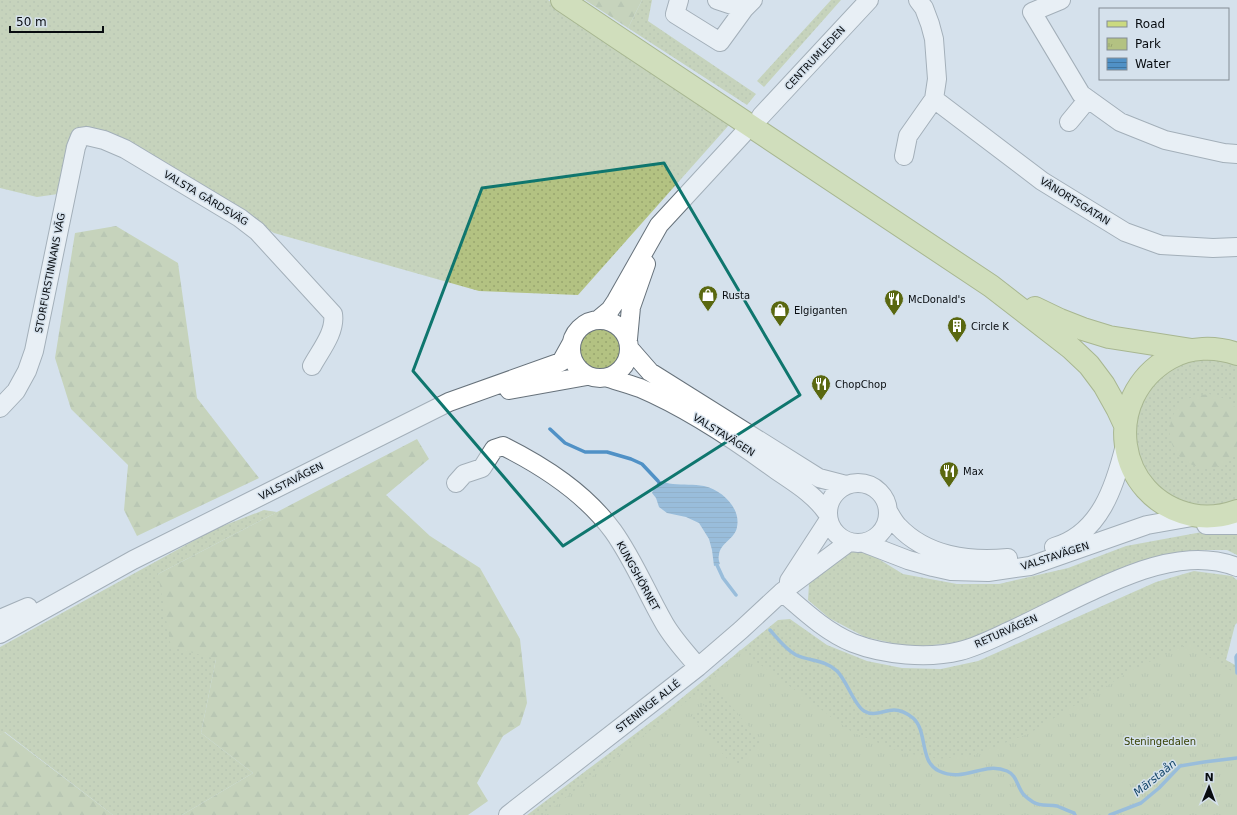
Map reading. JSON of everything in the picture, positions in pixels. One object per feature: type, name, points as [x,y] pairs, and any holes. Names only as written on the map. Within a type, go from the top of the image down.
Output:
[{"type":"main road","points":[[562,0],[991,286],[1071,348],[1089,365],[1104,385],[1118,410],[1125,435],[1129,460],[1145,487],[1156,498],[1169,507],[1184,513],[1199,516],[1236,516]]},
{"type":"main road","points":[[991,286],[1060,320],[1083,329],[1109,337],[1193,350]]},
{"type":"main road","points":[[1125,435],[1128,407],[1135,390],[1146,376],[1160,364],[1176,355],[1205,348],[1234,352]]},
{"type":"street","points":[[678,0],[675,14],[720,42],[749,4]]},
{"type":"street","points":[[717,0],[749,4]]},
{"type":"street","name":"CENTRUMLEDEN","points":[[761,116],[869,0]]},
{"type":"street","points":[[904,156],[908,136],[934,98],[937,79],[934,39],[924,8],[918,0]]},
{"type":"street","points":[[1061,0],[1032,12],[1081,94],[1120,122],[1165,140],[1237,154]]},
{"type":"street","name":"VÄNORTSGATAN","points":[[934,98],[1042,181],[1124,232],[1161,245],[1213,248],[1237,247]]},
{"type":"street","points":[[1069,122],[1088,99]]},
{"type":"street","points":[[598,320],[613,306],[658,225],[743,134]]},
{"type":"street","name":"VALSTA GÅRDSVÄG","points":[[88,136],[104,140],[124,149],[240,218],[257,230],[333,314],[334,321],[332,330],[312,366]]},
{"type":"street","name":"STORFURSTINNANS VÄG","points":[[0,408],[16,391],[27,371],[34,351],[76,146],[80,137],[88,136]]},
{"type":"street","points":[[629,344],[623,331],[617,325],[608,321],[598,320],[588,322],[579,328],[574,335],[571,344],[571,353],[574,362],[587,376],[608,378],[617,373],[624,366],[628,357],[629,344],[631,307],[658,225]]},
{"type":"street","name":"VALSTAVÄGEN","points":[[0,634],[133,560],[449,402],[561,362],[571,344]]},
{"type":"street","name":"VALSTAVÄGEN","points":[[629,344],[650,372],[819,478],[846,485]]},
{"type":"street","name":"VALSTAVÄGEN","points":[[449,402],[587,376]]},
{"type":"street","name":"VALSTAVÄGEN","points":[[608,378],[639,388],[682,410],[746,448],[820,502],[828,517]]},
{"type":"street","name":"VALSTAVÄGEN","points":[[888,511],[897,526],[916,542],[937,552],[971,559],[1007,559],[1026,556],[1062,545],[1080,534],[1103,508],[1118,473],[1125,435]]},
{"type":"street","name":"KUNGSHÖRNET","points":[[456,483],[464,474],[482,468],[494,449],[503,446],[521,455],[563,482],[581,496],[612,531],[638,571],[646,591],[664,623],[698,667]]},
{"type":"street","points":[[860,483],[873,487],[879,491],[884,497],[888,511],[888,518],[882,531],[871,540],[856,543],[842,539],[836,534],[831,528],[828,517],[831,499],[840,488],[846,485],[860,483]]},
{"type":"street","name":"VALSTAVÄGEN","points":[[856,543],[908,560],[950,571],[988,572],[1030,566],[1147,525],[1199,516]]},
{"type":"street","points":[[1118,535],[1236,516]]},
{"type":"street","name":"STENINGE ALLÉ","points":[[782,592],[828,517]]},
{"type":"street","name":"STENINGE ALLÉ","points":[[508,815],[698,667],[782,592],[856,543]]},
{"type":"street","name":"VALSTAVÄGEN","points":[[0,619],[133,560]]},
{"type":"street","name":"RETURVÄGEN","points":[[782,592],[816,621],[853,643],[874,650],[897,654],[934,654],[960,651],[982,643],[1097,589],[1129,575],[1150,568],[1172,562],[1199,560],[1216,561],[1237,568]]},
{"type":"highlighted area","points":[[664,163],[800,395],[563,546],[413,371],[482,188]]},
{"type":"green space","points":[[0,0],[548,0],[729,125],[578,295],[479,291],[274,233],[114,134],[74,130],[58,194],[37,197],[0,188]]},
{"type":"green space","points":[[585,0],[642,0],[628,28]]},
{"type":"green space","points":[[642,0],[652,0],[648,21],[756,94],[747,105],[628,28]]},
{"type":"green space","points":[[831,0],[841,0],[764,87],[757,81]]},
{"type":"green space","points":[[116,226],[178,263],[197,398],[259,478],[137,536],[124,510],[128,465],[71,409],[55,358],[75,233]]},
{"type":"green space","points":[[596,325],[604,325],[609,326],[616,331],[621,338],[621,356],[616,363],[609,368],[596,369],[588,366],[581,359],[578,351],[578,343],[581,335],[588,328]]},
{"type":"green space","points":[[1204,359],[1220,360],[1237,365],[1237,502],[1228,505],[1197,507],[1168,496],[1146,474],[1135,445],[1136,414],[1150,387],[1174,367]]},
{"type":"green space","points":[[1209,394],[1229,401],[1237,411],[1237,450],[1233,457],[1225,464],[1207,468],[1198,467],[1182,459],[1172,444],[1170,438],[1170,426],[1174,414],[1181,404],[1191,398]]},
{"type":"green space","points":[[417,439],[429,459],[386,495],[430,536],[480,568],[520,639],[527,703],[520,725],[503,736],[477,783],[488,801],[468,815],[182,815],[253,773],[201,733],[216,659],[171,647],[158,574]]},
{"type":"green space","points":[[264,510],[277,512],[158,574],[216,659],[201,733],[253,773],[182,815],[113,815],[5,732],[0,735],[0,647],[215,529]]},
{"type":"green space","points":[[1213,530],[1237,533],[1237,555],[1227,550],[1196,550],[1166,554],[1128,565],[968,642],[910,647],[865,637],[829,618],[808,600],[809,583],[850,552],[864,550],[903,574],[957,584],[999,584],[1068,568],[1126,546]]},
{"type":"green space","name":"Steningedalen","points":[[1194,571],[1232,576],[1237,580],[1237,623],[1235,625],[1226,660],[1237,666],[1237,815],[527,815],[667,710],[778,620],[790,619],[827,645],[867,661],[902,668],[941,669],[978,661],[1156,582]]},
{"type":"green space","name":"Steningedalen","points":[[1190,643],[1217,663],[1237,674],[1237,815],[544,815],[697,693],[706,703],[691,717],[728,760],[741,765],[763,743],[710,682],[740,650],[852,732],[900,752],[938,759],[974,755],[1030,733],[1134,669]]},
{"type":"green space","points":[[4,732],[113,815],[0,815],[0,735]]},
{"type":"water","points":[[658,481],[671,484],[704,486],[717,491],[729,501],[736,513],[737,527],[736,531],[720,551],[720,564],[714,566],[709,539],[699,523],[686,517],[667,513],[659,507],[656,498],[652,493]]},
{"type":"waterway","points":[[550,429],[565,443],[585,452],[607,452],[642,464],[658,481]]},
{"type":"waterway","points":[[717,565],[723,578],[736,595]]},
{"type":"waterway","points":[[770,630],[792,653],[833,667],[841,675],[857,704],[864,711],[868,713],[875,713],[896,710],[904,712],[913,718],[921,730],[929,761],[933,767],[939,771],[957,775],[990,768],[1007,771],[1013,775],[1024,795],[1033,802],[1057,806],[1074,813],[1075,815]]},
{"type":"waterway","name":"Märstaån","points":[[1237,655],[1237,673]]},
{"type":"waterway","name":"Märstaån","points":[[1110,815],[1141,803],[1159,788],[1180,766],[1237,758]]},
{"type":"place","name":"Rusta","points":[[708,312]]},
{"type":"place","name":"McDonald's","points":[[894,316]]},
{"type":"place","name":"Elgiganten","points":[[780,327]]},
{"type":"place","name":"Circle K","points":[[957,343]]},
{"type":"place","name":"ChopChop","points":[[821,401]]},
{"type":"place","name":"Max","points":[[949,488]]}]
